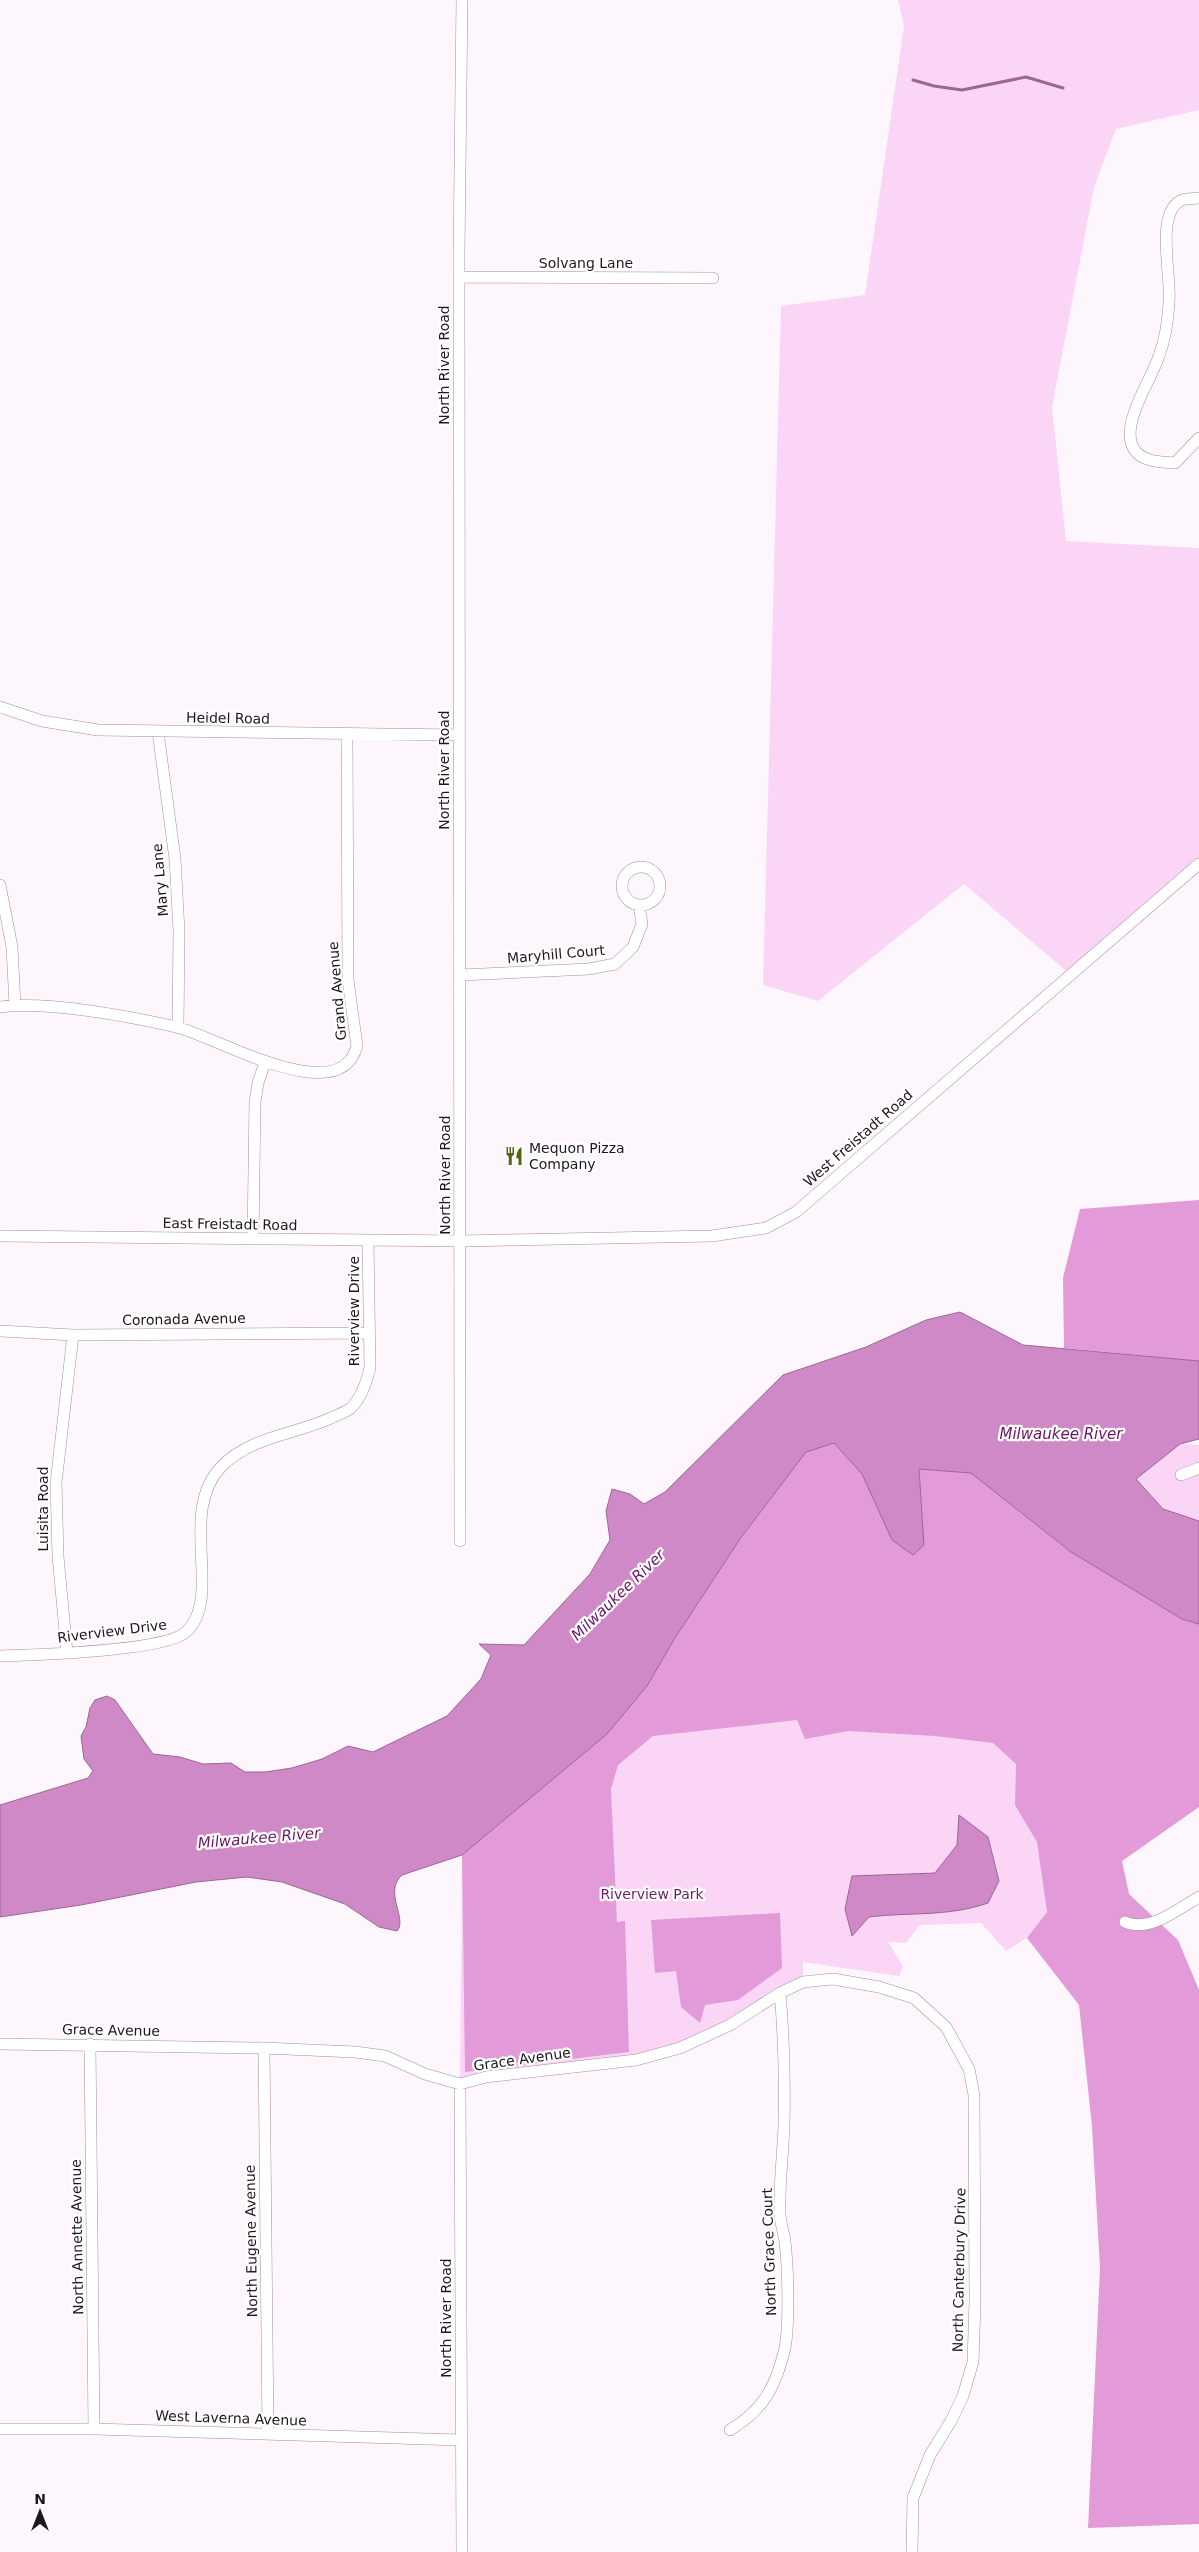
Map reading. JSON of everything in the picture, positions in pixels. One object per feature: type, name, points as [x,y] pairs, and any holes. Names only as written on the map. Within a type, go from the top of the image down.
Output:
[{"type":"street","name":"North River Road","points":[[460,1541],[459,277],[462,0]]},
{"type":"street","points":[[1199,198],[1181,200],[1170,212],[1166,231],[1170,302],[1160,354],[1130,427],[1131,444],[1142,458],[1158,462],[1175,463],[1199,438]]},
{"type":"street","name":"Solvang Lane","points":[[459,277],[713,278]]},
{"type":"street","name":"Heidel Road","points":[[0,707],[30,718],[69,726],[158,732],[459,735]]},
{"type":"street","name":"Mary Lane","points":[[158,732],[175,859],[180,931],[178,1027]]},
{"type":"street","name":"Grand Avenue","points":[[0,1007],[15,1005],[92,1012],[178,1027],[265,1062],[304,1072],[328,1072],[342,1068],[355,1054],[356,1035],[348,972],[347,734]]},
{"type":"street","name":"West Freistadt Road","points":[[460,1241],[712,1236],[766,1228],[796,1212],[1199,864]]},
{"type":"street","points":[[0,885],[12,947],[15,1005]]},
{"type":"street","name":"Maryhill Court","points":[[461,975],[589,969],[615,964],[633,947],[642,924],[639,905]]},
{"type":"street","points":[[253,1239],[254,1102],[265,1062]]},
{"type":"street","name":"East Freistadt Road","points":[[0,1236],[460,1241]]},
{"type":"street","name":"Riverview Drive","points":[[0,1656],[67,1653],[155,1643],[172,1640],[186,1632],[196,1618],[202,1600],[200,1525],[205,1495],[221,1466],[245,1448],[267,1438],[319,1423],[350,1408],[366,1385],[370,1367],[368,1241]]},
{"type":"street","name":"Coronada Avenue","points":[[0,1331],[73,1335],[369,1333]]},
{"type":"street","name":"Luisita Road","points":[[67,1653],[58,1556],[56,1483],[73,1335]]},
{"type":"street","points":[[1181,1475],[1199,1468]]},
{"type":"street","points":[[1125,1922],[1135,1926],[1152,1922],[1199,1897]]},
{"type":"street","name":"Grace Avenue","points":[[0,2044],[264,2048],[386,2056],[425,2074],[460,2084],[486,2077],[636,2060],[680,2048],[730,2025],[780,1993],[803,1982],[833,1979],[879,1988],[914,1998],[946,2027],[968,2069],[974,2095]]},
{"type":"street","name":"North Grace Court","points":[[730,2430],[754,2414],[764,2400],[775,2382],[785,2349],[787,2281],[785,2243],[780,2214],[784,2126],[784,2042],[780,1993]]},
{"type":"street","name":"North Annette Avenue","points":[[90,2044],[94,2429]]},
{"type":"street","name":"North Eugene Avenue","points":[[264,2048],[268,2434]]},
{"type":"street","name":"North River Road","points":[[460,2084],[462,2552]]},
{"type":"street","name":"North Canterbury Drive","points":[[912,2552],[913,2498],[930,2455],[963,2396],[973,2362],[975,2302],[974,2095]]},
{"type":"street","name":"West Laverna Avenue","points":[[0,2429],[94,2429],[461,2440]]},
{"type":"green space","points":[[898,0],[1199,0],[1199,110],[1116,129],[1094,187],[1052,407],[1066,541],[1199,548],[1199,864],[1070,974],[964,884],[818,1001],[763,985],[781,306],[865,295],[904,26]]},
{"type":"green space","points":[[1180,1444],[1199,1445],[1199,1521],[1163,1509],[1136,1479]]},
{"type":"green space","name":"Riverview Park","points":[[971,1473],[1071,1552],[1099,1569],[1042,1878],[1047,1912],[1027,1938],[1006,1951],[981,1923],[920,1925],[906,1943],[888,1942],[903,1966],[899,1976],[803,1962],[803,1982],[680,2048],[460,2084],[462,1855],[495,1829],[675,1638],[740,1539],[862,1474],[892,1540],[922,1519]]},
{"type":"shaded area","points":[[1199,1200],[1199,1361],[1064,1348],[1063,1278],[1080,1209]]},
{"type":"shaded area","name":"Riverview Park","points":[[834,1443],[862,1474],[892,1540],[924,1545],[919,1469],[971,1473],[1071,1552],[1182,1619],[1199,1624],[1199,1807],[1122,1861],[1129,1894],[1178,1940],[1199,1990],[1199,2524],[1088,2528],[1100,2268],[1092,2126],[1079,2005],[1027,1938],[1047,1912],[1037,1842],[1015,1805],[1016,1764],[993,1743],[935,1736],[848,1731],[805,1739],[797,1720],[653,1736],[618,1765],[611,1789],[617,1922],[625,1921],[629,2052],[465,2072],[462,1855],[607,1734],[647,1686],[675,1638],[740,1539],[806,1452]]},
{"type":"shaded area","points":[[780,1913],[782,1968],[738,2000],[705,2005],[700,2023],[681,2007],[676,1971],[655,1973],[651,1920]]},
{"type":"water","name":"Milwaukee River","points":[[960,1312],[1023,1345],[1199,1361],[1199,1439],[1180,1444],[1136,1479],[1163,1509],[1199,1521],[1199,1624],[1182,1619],[1071,1552],[971,1473],[919,1469],[924,1545],[913,1555],[892,1540],[862,1474],[834,1443],[806,1452],[740,1539],[675,1638],[647,1686],[607,1734],[462,1855],[402,1875],[395,1889],[400,1920],[400,1926],[397,1931],[379,1927],[345,1904],[282,1882],[247,1877],[196,1882],[81,1905],[0,1917],[0,1805],[88,1778],[93,1771],[84,1759],[81,1736],[86,1727],[90,1708],[95,1700],[107,1696],[115,1700],[153,1754],[180,1757],[203,1764],[231,1763],[245,1772],[265,1772],[292,1768],[322,1759],[348,1746],[373,1752],[447,1716],[481,1679],[491,1655],[479,1644],[524,1645],[590,1574],[610,1540],[606,1511],[612,1489],[630,1494],[644,1504],[665,1492],[783,1375],[866,1347],[926,1320]]},
{"type":"water","points":[[959,1815],[988,1837],[999,1881],[988,1903],[944,1912],[869,1917],[852,1936],[845,1909],[852,1876],[935,1873],[957,1845]]},
{"type":"waterway","points":[[913,80],[934,86],[962,90],[1026,77],[1063,88]]},
{"type":"place","name":"Mequon Pizza Company","points":[[514,1156]]}]
